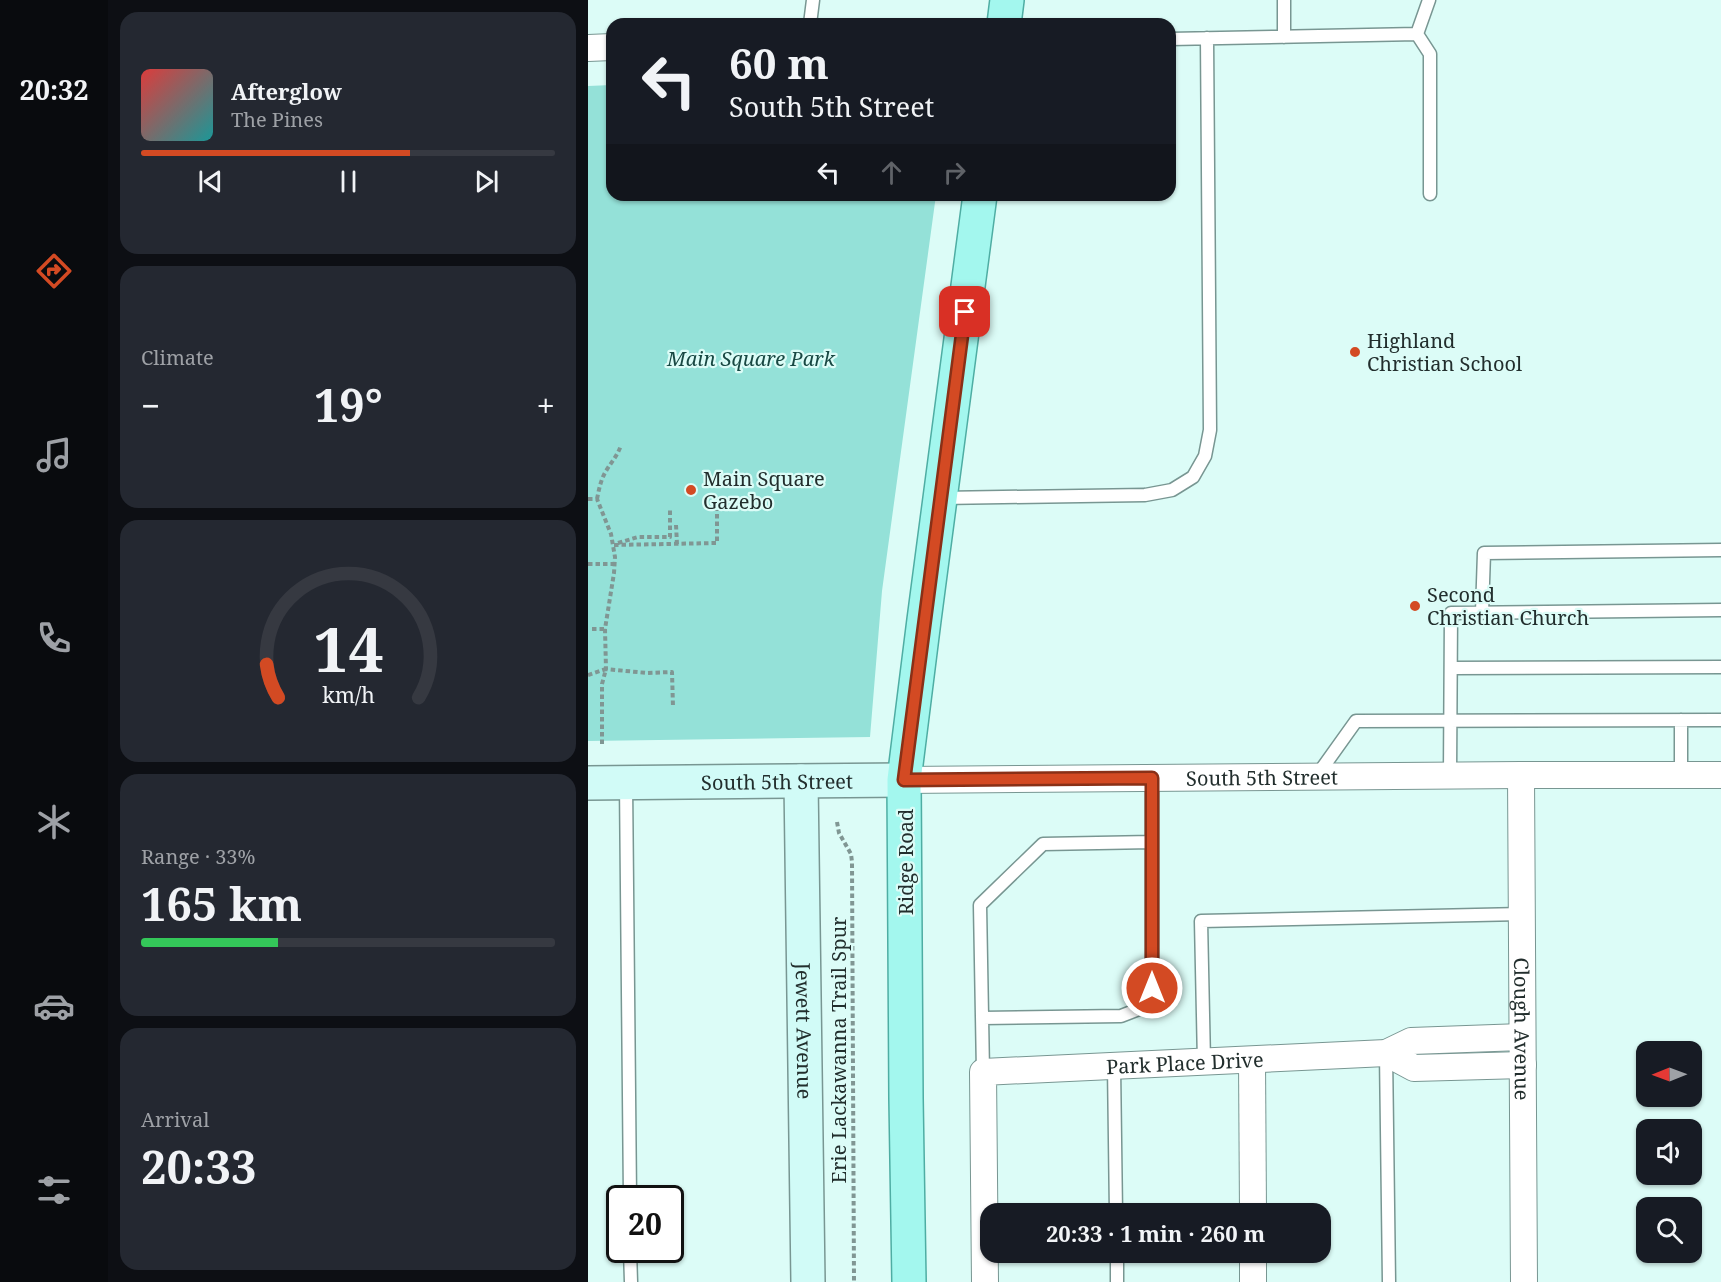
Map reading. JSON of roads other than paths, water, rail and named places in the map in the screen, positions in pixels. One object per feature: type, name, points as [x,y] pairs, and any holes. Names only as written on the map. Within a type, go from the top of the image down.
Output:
[{"type":"main road","points":[[1005,18],[1007,0]]},
{"type":"main road","name":"Ridge Road","points":[[909,1282],[904,780],[979,201]]},
{"type":"street","points":[[588,48],[606,47]]},
{"type":"street","name":"Clough Avenue","points":[[1521,775],[1524,1282]]},
{"type":"street","name":"South 5th Street","points":[[588,783],[1721,775]]},
{"type":"street","name":"Jewett Avenue","points":[[801,780],[808,1282]]},
{"type":"street","name":"Park Place Drive","points":[[983,1072],[1386,1053],[1411,1041],[1522,1037]]},
{"type":"street","points":[[1386,1053],[1414,1068],[1523,1065]]},
{"type":"street","points":[[1252,1060],[1253,1203]]},
{"type":"street","points":[[983,1072],[985,1282]]},
{"type":"street","points":[[1253,1263],[1253,1282]]},
{"type":"lane","points":[[811,18],[813,0]]},
{"type":"lane","points":[[1284,0],[1284,37]]},
{"type":"lane","points":[[1417,34],[1429,0]]},
{"type":"lane","points":[[1176,39],[1417,34]]},
{"type":"lane","points":[[1417,34],[1430,54],[1430,194]]},
{"type":"lane","points":[[940,498],[1145,495],[1172,490],[1192,477],[1197,470],[1205,456],[1210,430],[1208,38]]},
{"type":"lane","points":[[1482,612],[1484,553],[1721,550]]},
{"type":"lane","points":[[1450,776],[1451,613],[1721,610]]},
{"type":"lane","points":[[1450,668],[1721,667]]},
{"type":"lane","points":[[1681,720],[1681,775]]},
{"type":"lane","points":[[1316,777],[1356,721],[1721,720]]},
{"type":"lane","points":[[982,1018],[1121,1016],[1139,1009],[1152,988],[1152,778]]},
{"type":"lane","points":[[626,782],[630,1185]]},
{"type":"lane","points":[[983,1072],[980,905],[1042,844],[1152,842]]},
{"type":"lane","points":[[1204,1062],[1201,921],[1522,914]]},
{"type":"lane","points":[[1386,1053],[1389,1282]]},
{"type":"lane","points":[[1114,1066],[1116,1203]]},
{"type":"lane","points":[[630,1263],[631,1282]]},
{"type":"lane","points":[[1117,1263],[1117,1282]]},
{"type":"place","name":"Highland Christian School","points":[[1355,352]]},
{"type":"place","name":"Main Square Gazebo","points":[[691,490]]},
{"type":"place","name":"Second Christian Church","points":[[1415,606]]},
{"type":"park label","name":"Main Square Park","points":[[751,358]]}]
